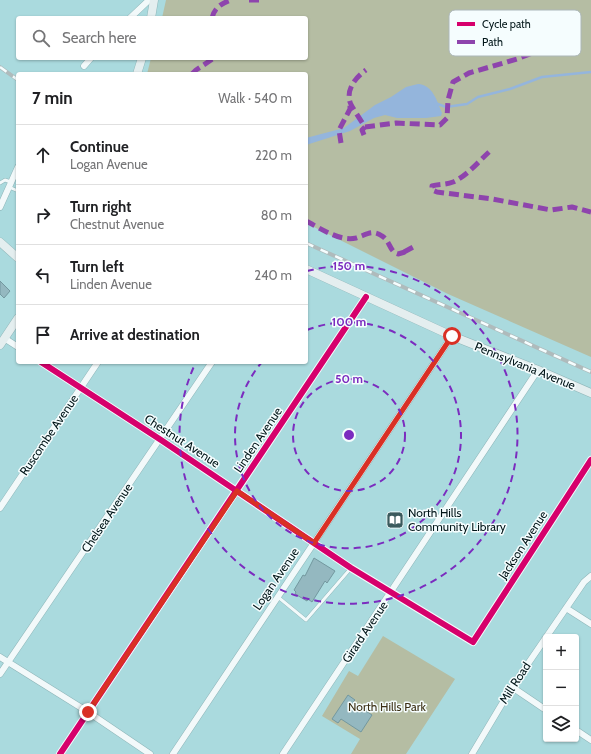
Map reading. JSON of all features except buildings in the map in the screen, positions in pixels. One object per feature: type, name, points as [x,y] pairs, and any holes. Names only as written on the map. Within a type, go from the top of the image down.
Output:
[{"type":"main road","points":[[151,16],[154,0]]},
{"type":"main road","points":[[138,72],[141,60]]},
{"type":"main road","points":[[0,242],[16,256]]},
{"type":"main road","name":"Pennsylvania Avenue","points":[[308,270],[452,336],[591,393]]},
{"type":"main road","points":[[2,341],[16,321]]},
{"type":"street","points":[[132,16],[149,0]]},
{"type":"street","points":[[84,66],[88,60]]},
{"type":"street","points":[[1,204],[16,172]]},
{"type":"street","name":"Linden Avenue","points":[[60,754],[366,297]]},
{"type":"street","name":"Logan Avenue","points":[[173,754],[452,336]]},
{"type":"street","points":[[2,341],[16,346]]},
{"type":"street","name":"Chestnut Avenue","points":[[44,364],[161,440],[351,568],[473,642]]},
{"type":"street","name":"Ruscombe Avenue","points":[[0,508],[97,364]]},
{"type":"street","name":"Chelsea Avenue","points":[[0,674],[161,440],[211,364]]},
{"type":"street","name":"Girard Avenue","points":[[283,754],[538,370]]},
{"type":"street","name":"Jackson Avenue","points":[[473,642],[591,460]]},
{"type":"street","name":"Mill Road","points":[[472,754],[512,687],[584,582],[591,576]]},
{"type":"street","points":[[566,608],[591,624]]},
{"type":"street","points":[[0,657],[88,712],[150,754]]},
{"type":"street","points":[[512,687],[543,708]]},
{"type":"street","points":[[579,732],[591,740]]},
{"type":"lane","points":[[0,183],[5,180],[16,190]]},
{"type":"lane","points":[[278,597],[306,620],[351,568]]},
{"type":"green space","points":[[166,0],[591,0],[591,357],[448,294],[308,224],[308,72],[148,72],[150,60],[308,60],[308,16],[162,16]]},
{"type":"green space","name":"North Hills Park","points":[[383,636],[455,679],[406,754],[351,754],[360,739],[322,716],[349,671],[358,676]]},
{"type":"water","points":[[418,84],[431,90],[442,113],[441,116],[426,118],[397,118],[385,115],[374,118],[350,131],[308,144],[308,137],[344,128],[375,105],[406,87]]},
{"type":"waterway","points":[[435,103],[446,107],[467,104],[478,97],[510,89],[542,77],[591,72]]},
{"type":"railway","points":[[0,67],[16,79]]},
{"type":"railway","points":[[308,244],[591,372]]},
{"type":"marked path","points":[[212,16],[219,6],[231,0]]},
{"type":"marked path","points":[[249,0],[259,0]]},
{"type":"marked path","points":[[365,127],[396,123],[440,125],[447,118],[448,100],[453,82],[469,73],[525,56]]},
{"type":"marked path","points":[[194,72],[211,60]]},
{"type":"marked path","points":[[364,135],[362,130],[365,127],[350,102],[349,92],[359,76],[366,70]]},
{"type":"marked path","points":[[341,143],[339,130],[350,109],[350,103]]},
{"type":"marked path","points":[[489,152],[463,176],[450,183],[432,186],[432,190],[551,210],[572,207],[591,212]]},
{"type":"marked path","points":[[308,222],[330,234],[343,238],[350,239],[375,233],[384,238],[395,253],[398,254],[405,252]]},
{"type":"marked path","points":[[404,252],[417,245]]},
{"type":"cycle path","points":[[60,754],[366,297]]},
{"type":"cycle path","points":[[44,364],[161,440],[351,568],[473,642],[591,460]]},
{"type":"place","name":"North Hills Community Library","points":[[395,520]]},
{"type":"route","points":[[88,712],[237,491],[314,543],[452,336]]}]
